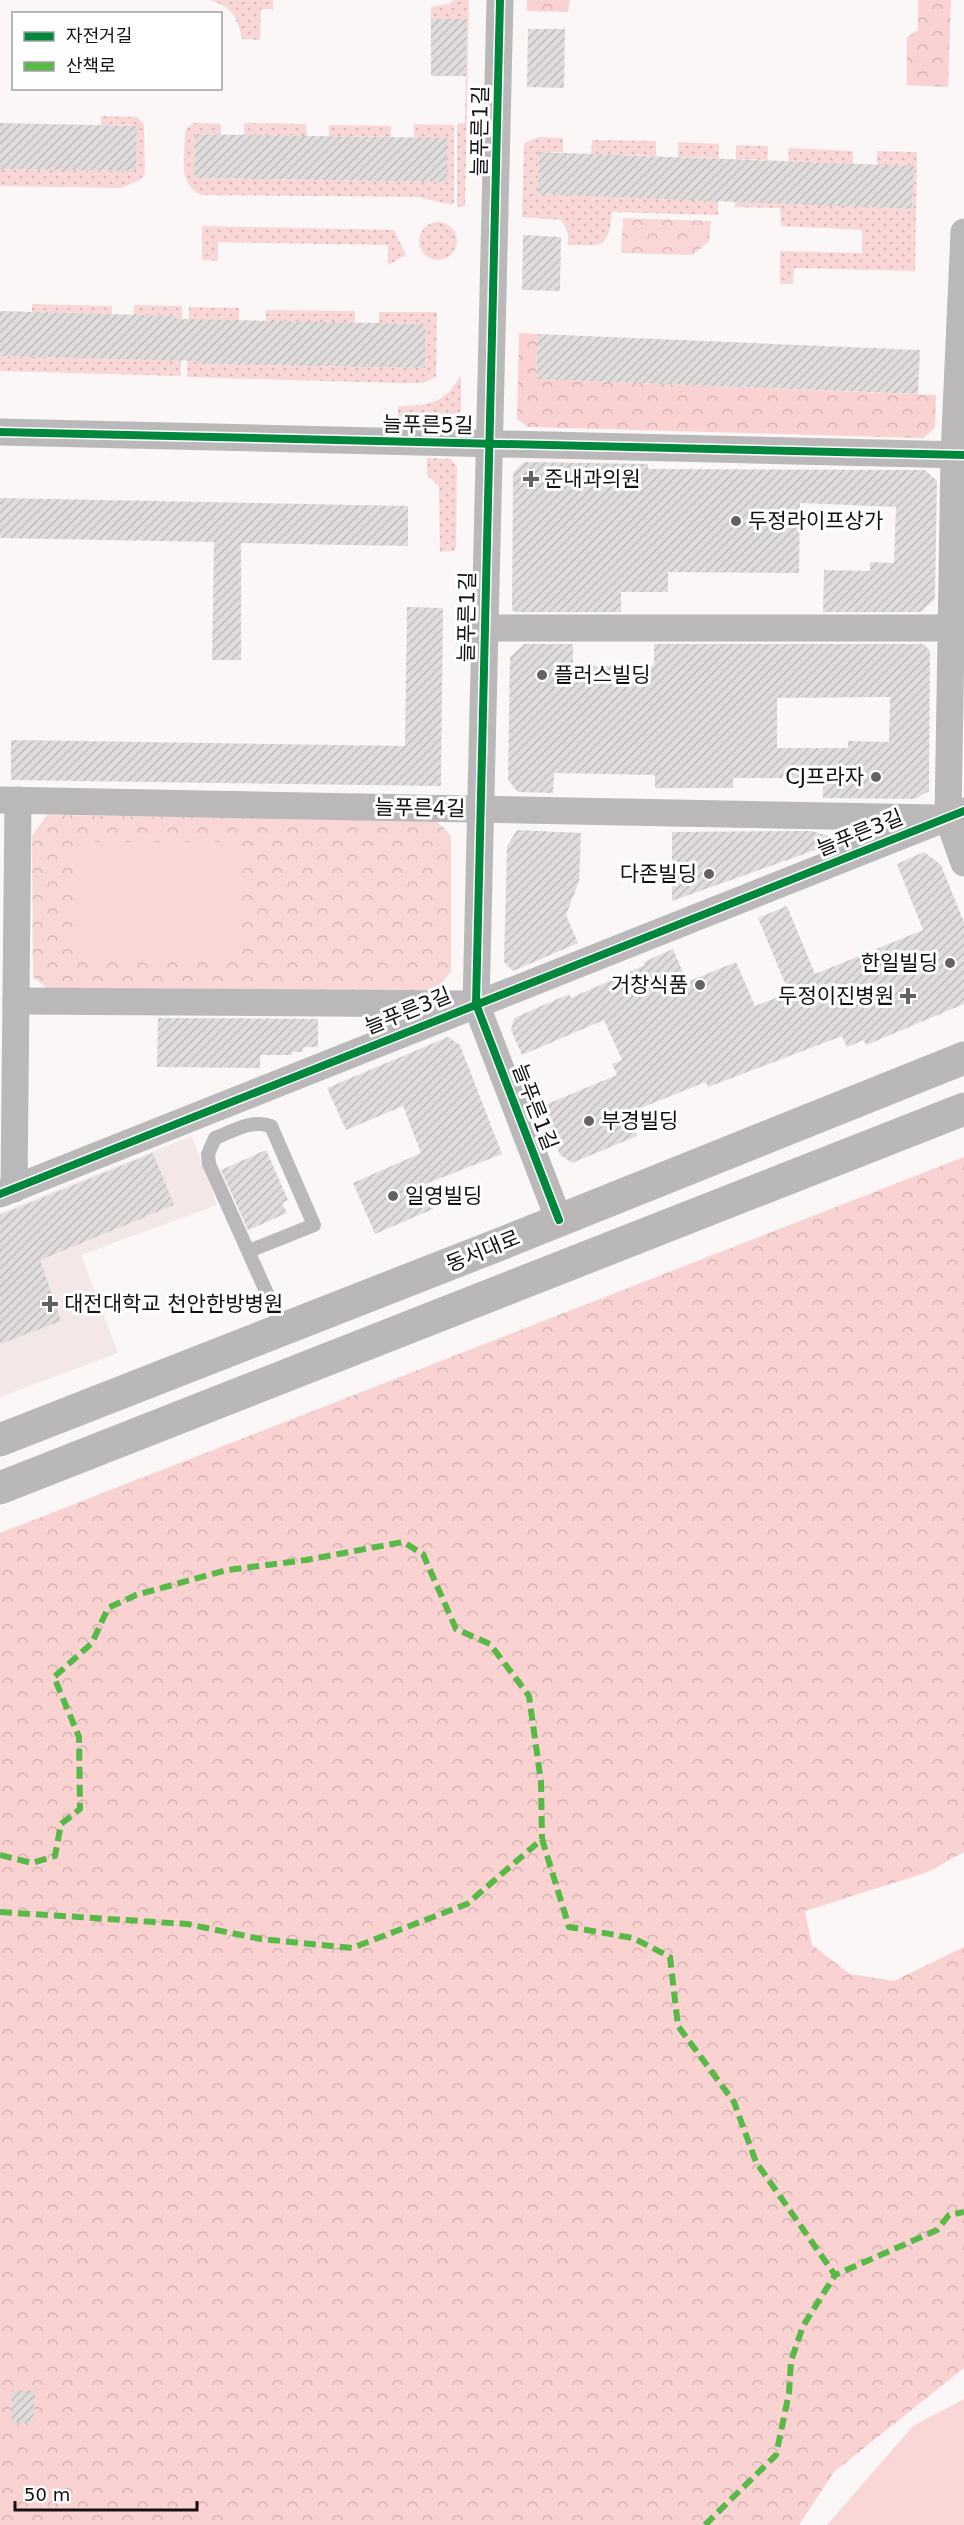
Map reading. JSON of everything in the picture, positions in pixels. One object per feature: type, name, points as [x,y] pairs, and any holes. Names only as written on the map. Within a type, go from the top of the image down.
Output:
[{"type":"main road","name":"동서대로","points":[[0,1440],[964,1058]]},
{"type":"main road","points":[[0,1488],[964,1109]]},
{"type":"street","name":"늘푸른1길","points":[[500,0],[476,1004],[559,1220]]},
{"type":"street","points":[[964,232],[959,455],[956,815],[964,863]]},
{"type":"street","name":"늘푸른5길","points":[[0,432],[959,455]]},
{"type":"street","name":"늘푸른1길","points":[[484,628],[957,628]]},
{"type":"street","name":"늘푸른4길","points":[[9,800],[956,815]]},
{"type":"street","name":"늘푸른3길","points":[[9,800],[16,1001],[7,1191],[956,815]]},
{"type":"street","name":"늘푸른3길","points":[[16,1001],[476,1004]]},
{"type":"lane","points":[[249,1251],[314,1225],[271,1126],[252,1124],[215,1138],[210,1145],[208,1164],[283,1329]]},
{"type":"shaded area","name":"대전대학교 천안한방병원","points":[[192,1136],[217,1205],[81,1255],[118,1353],[0,1397],[0,1213]]},
{"type":"green space","points":[[209,0],[273,0],[273,9],[261,9],[260,40],[242,39],[236,19],[228,9]]},
{"type":"green space","points":[[454,0],[469,0],[465,206],[457,207],[457,124],[465,123],[467,20],[431,19],[431,7],[449,4]]},
{"type":"green space","points":[[527,0],[570,0],[568,12],[527,11]]},
{"type":"green space","points":[[918,0],[951,0],[948,87],[907,85],[907,37],[918,30]]},
{"type":"green space","points":[[101,116],[137,117],[144,124],[145,174],[140,180],[121,188],[0,186],[0,169],[136,171],[137,126],[101,125]]},
{"type":"green space","points":[[194,123],[221,124],[221,134],[195,134],[194,178],[446,182],[447,138],[414,138],[414,124],[454,125],[454,203],[452,205],[417,197],[202,195],[189,184],[184,168],[185,133],[187,128]]},
{"type":"green space","points":[[244,123],[306,124],[307,136],[244,135]]},
{"type":"green space","points":[[329,125],[391,126],[391,137],[329,136]]},
{"type":"green space","points":[[539,137],[563,138],[563,152],[539,152],[538,194],[711,200],[713,158],[678,157],[678,142],[719,144],[718,215],[612,212],[608,233],[602,243],[568,245],[568,232],[561,220],[522,217],[524,143]]},
{"type":"green space","points":[[592,140],[656,141],[656,156],[591,154]]},
{"type":"green space","points":[[736,145],[768,146],[768,160],[740,159],[738,201],[912,209],[914,166],[877,165],[877,151],[917,152],[915,271],[794,268],[793,284],[780,284],[780,251],[862,253],[862,230],[781,226],[780,208],[735,207]]},
{"type":"green space","points":[[789,148],[853,151],[853,164],[788,161]]},
{"type":"green space","points":[[623,218],[711,221],[709,241],[693,255],[621,253]]},
{"type":"green space","points":[[438,222],[451,228],[457,241],[451,254],[438,260],[425,254],[419,241],[425,228]]},
{"type":"green space","points":[[202,226],[394,230],[406,255],[388,265],[388,245],[218,242],[218,261],[202,260]]},
{"type":"green space","points":[[32,304],[112,306],[112,315],[32,312]]},
{"type":"green space","points":[[134,305],[182,306],[181,376],[0,371],[0,356],[175,360],[176,316],[134,315]]},
{"type":"green space","points":[[189,307],[239,308],[239,321],[199,320],[198,364],[425,368],[426,324],[379,323],[379,312],[437,312],[436,377],[423,383],[398,383],[187,377]]},
{"type":"green space","points":[[266,310],[355,311],[355,323],[266,321]]},
{"type":"green space","points":[[519,333],[538,334],[536,379],[936,395],[935,427],[924,438],[528,427],[517,419]]},
{"type":"green space","points":[[461,375],[461,410],[448,427],[398,426],[398,406],[428,404],[436,401],[449,392]]},
{"type":"green space","points":[[427,458],[451,459],[457,466],[456,547],[454,551],[440,552],[439,486],[427,475]]},
{"type":"green space","points":[[47,815],[436,820],[451,836],[451,971],[435,992],[47,988],[33,977],[32,836]]},
{"type":"green space","points":[[75,842],[238,842],[238,957],[76,958]]},
{"type":"green space","points":[[964,1157],[964,1852],[928,1872],[805,1911],[812,1945],[850,1974],[894,1981],[964,1947],[964,2368],[834,2472],[799,2525],[0,2525],[0,1533]]},
{"type":"green space","points":[[964,2399],[964,2525],[827,2525],[913,2426]]},
{"type":"building","points":[[431,19],[467,19],[466,76],[431,76]]},
{"type":"building","points":[[528,29],[565,29],[564,88],[527,87]]},
{"type":"building","points":[[0,123],[137,126],[136,171],[0,169]]},
{"type":"building","points":[[195,134],[447,138],[447,182],[194,178]]},
{"type":"building","points":[[539,152],[914,166],[912,209],[538,194]]},
{"type":"building","points":[[523,235],[561,237],[560,291],[522,290]]},
{"type":"building","points":[[0,311],[177,316],[176,319],[426,324],[425,368],[198,364],[198,361],[0,356]]},
{"type":"building","points":[[538,334],[920,350],[918,394],[536,379]]},
{"type":"building","points":[[524,462],[648,464],[648,469],[925,470],[937,481],[935,599],[921,612],[823,612],[824,570],[870,571],[870,562],[894,563],[896,507],[800,503],[799,573],[668,572],[668,592],[621,592],[621,612],[516,612],[512,610],[513,473]]},
{"type":"building","points":[[0,498],[408,506],[408,546],[241,543],[241,660],[212,660],[214,542],[0,538]]},
{"type":"building","points":[[407,607],[443,608],[441,786],[11,780],[11,740],[405,746]]},
{"type":"building","points":[[524,644],[573,644],[573,666],[654,666],[654,644],[924,644],[930,651],[929,791],[915,799],[823,798],[823,778],[733,778],[733,788],[655,788],[655,775],[554,773],[553,793],[518,792],[508,780],[510,657]],"holes":[[[890,697],[889,742],[848,741],[848,748],[777,748],[777,698]]]},
{"type":"building","points":[[517,830],[581,833],[579,881],[566,915],[578,943],[513,971],[504,962],[507,846]]},
{"type":"building","name":"다존빌딩","points":[[812,831],[843,840],[672,901],[672,832]]},
{"type":"building","points":[[924,852],[941,865],[964,922],[964,1004],[866,1045],[864,1040],[847,1047],[842,1036],[708,1087],[706,1082],[628,1113],[637,1136],[572,1163],[560,1155],[540,1107],[617,1075],[612,1064],[622,1060],[604,1020],[522,1055],[511,1030],[514,1018],[569,994],[571,998],[645,965],[644,962],[673,949],[687,982],[736,962],[755,1006],[789,993],[758,918],[787,906],[815,974],[923,930],[897,864]]},
{"type":"building","points":[[158,1018],[318,1019],[318,1047],[303,1047],[303,1052],[292,1052],[292,1055],[260,1055],[260,1068],[157,1067]]},
{"type":"building","points":[[448,1037],[460,1045],[502,1154],[423,1185],[433,1209],[375,1234],[353,1183],[421,1153],[403,1106],[346,1130],[327,1088]]},
{"type":"building","points":[[266,1150],[288,1200],[282,1203],[287,1213],[248,1230],[221,1170]]},
{"type":"building","points":[[153,1153],[174,1205],[40,1260],[61,1321],[0,1344],[0,1215]]},
{"type":"building","points":[[12,2390],[35,2391],[33,2424],[11,2422]]},
{"type":"marked path","points":[[0,1855],[32,1863],[55,1856],[61,1824],[80,1809],[79,1737],[54,1677],[92,1643],[108,1608],[136,1595],[227,1570],[306,1560],[403,1542],[423,1554],[456,1629],[490,1644],[529,1696],[541,1782],[542,1839]]},
{"type":"marked path","points":[[0,1912],[187,1924],[261,1939],[352,1948],[467,1904],[542,1839],[569,1927],[633,1938],[670,1957],[678,2026],[734,2102],[756,2162],[835,2275],[937,2230],[949,2215],[964,2212]]},
{"type":"marked path","points":[[705,2525],[776,2455],[789,2393],[791,2361],[803,2326],[835,2275]]},
{"type":"cycle path","points":[[500,0],[476,1004],[559,1220]]},
{"type":"cycle path","points":[[0,432],[964,455]]},
{"type":"cycle path","points":[[0,1194],[964,811]]},
{"type":"place","name":"준내과의원","points":[[531,479]]},
{"type":"place","name":"두정라이프상가","points":[[736,521]]},
{"type":"place","name":"플러스빌딩","points":[[542,675]]},
{"type":"place","name":"CJ프라자","points":[[876,777]]},
{"type":"place","name":"다존빌딩","points":[[709,874]]},
{"type":"place","name":"한일빌딩","points":[[950,963]]},
{"type":"place","name":"거창식품","points":[[700,985]]},
{"type":"place","name":"두정이진병원","points":[[908,996]]},
{"type":"place","name":"부경빌딩","points":[[589,1121]]},
{"type":"place","name":"일영빌딩","points":[[393,1196]]},
{"type":"place","name":"대전대학교 천안한방병원","points":[[50,1304]]}]
